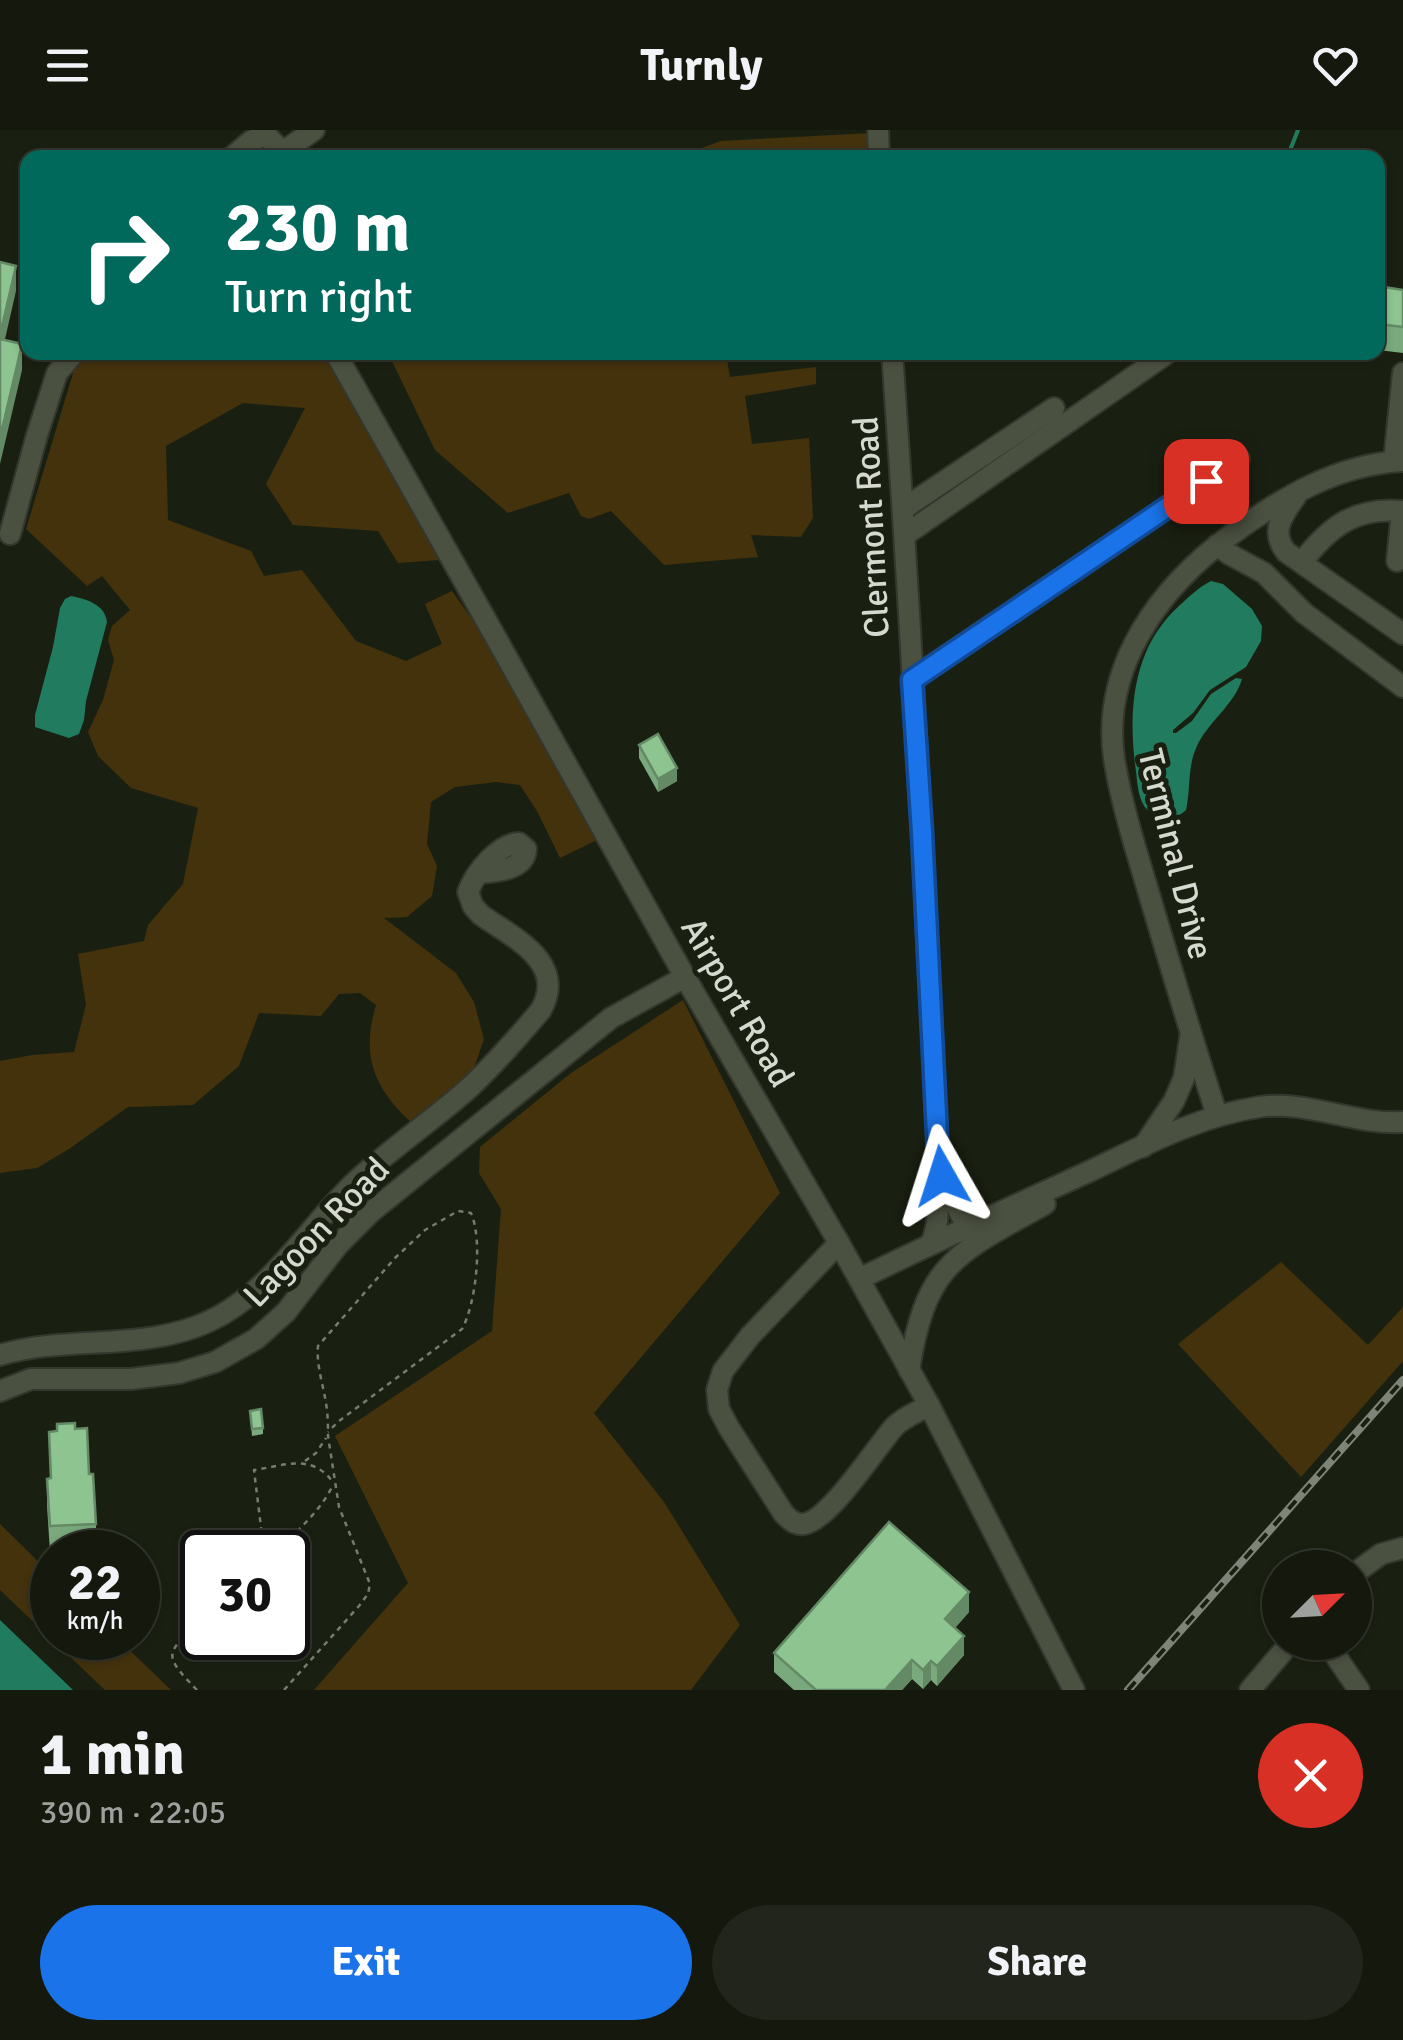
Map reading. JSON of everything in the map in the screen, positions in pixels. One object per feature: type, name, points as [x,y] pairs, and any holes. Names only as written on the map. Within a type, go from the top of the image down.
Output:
[{"type":"street","points":[[287,150],[314,130]]},
{"type":"street","points":[[240,150],[266,135],[277,150]]},
{"type":"street","points":[[10,534],[57,374],[68,360]]},
{"type":"street","name":"Airport Road","points":[[338,360],[684,977],[840,1243],[929,1406],[1074,1690]]},
{"type":"street","name":"Clermont Road","points":[[893,360],[906,535],[938,1155],[942,1176],[968,1226]]},
{"type":"street","points":[[906,535],[1158,360]]},
{"type":"street","points":[[1399,461],[1403,373]]},
{"type":"street","points":[[903,509],[1054,408]]},
{"type":"street","points":[[912,680],[1239,459]]},
{"type":"street","name":"Terminal Drive","points":[[1217,1114],[1124,808],[1114,754],[1115,701],[1129,652],[1154,608],[1217,545],[1313,482],[1345,470],[1399,461]]},
{"type":"street","points":[[1300,491],[1282,516],[1277,532],[1280,544],[1403,634]]},
{"type":"street","points":[[1302,562],[1323,538],[1349,518],[1396,510],[1402,512],[1397,562]]},
{"type":"street","points":[[1217,545],[1264,573],[1304,613],[1403,686]]},
{"type":"street","points":[[0,1354],[56,1344],[146,1340],[198,1326],[229,1312],[254,1292],[353,1184],[471,1086],[542,1010],[550,984],[544,965],[473,906],[468,892],[478,873]]},
{"type":"street","name":"Lagoon Road","points":[[0,1391],[30,1378],[131,1379],[164,1375],[191,1370],[235,1352],[286,1312],[338,1245],[370,1212],[611,1018],[684,977]]},
{"type":"street","points":[[1143,1146],[1174,1101],[1184,1078],[1191,1036]]},
{"type":"street","points":[[859,1279],[1217,1114],[1291,1106],[1366,1120],[1403,1122]]},
{"type":"street","name":"Clermont Road","points":[[930,1244],[939,1216],[942,1176]]},
{"type":"street","points":[[909,1370],[926,1298],[949,1264],[976,1243],[1054,1199],[1072,1179]]},
{"type":"street","points":[[840,1243],[750,1336],[723,1371],[717,1390],[718,1409],[728,1428],[784,1514],[798,1524],[806,1524],[823,1513],[861,1471],[898,1422],[929,1406]]},
{"type":"street","points":[[1372,1561],[1403,1548]]},
{"type":"street","points":[[1250,1690],[1276,1660]]},
{"type":"street","points":[[1338,1660],[1358,1690]]},
{"type":"path","points":[[284,1690],[368,1594],[370,1584],[344,1524],[334,1484],[328,1434],[328,1413],[318,1346],[395,1258],[425,1230],[458,1211],[471,1214],[476,1230],[476,1270],[470,1310],[462,1329],[339,1421],[328,1434],[316,1453],[304,1462]]},
{"type":"path","points":[[261,1530],[254,1470],[304,1462],[319,1467],[334,1484]]},
{"type":"path","points":[[298,1530],[314,1515],[334,1484]]},
{"type":"path","points":[[180,1641],[172,1652],[172,1661],[197,1690]]},
{"type":"shaded area","points":[[871,133],[870,150],[696,150],[721,141]]},
{"type":"shaded area","points":[[77,360],[329,360],[440,560],[398,563],[378,531],[293,525],[266,484],[305,408],[243,403],[166,446],[168,520],[251,551],[264,576],[302,570],[356,641],[406,661],[442,644],[425,604],[452,591],[484,636],[599,839],[560,858],[520,785],[496,782],[455,787],[431,802],[427,844],[437,866],[432,896],[407,917],[384,918],[456,973],[474,1002],[484,1039],[470,1080],[412,1123],[388,1097],[374,1070],[370,1040],[376,1005],[360,993],[339,994],[321,1016],[259,1013],[239,1066],[193,1105],[128,1107],[37,1168],[0,1173],[0,1061],[74,1052],[86,1005],[78,954],[144,941],[148,925],[183,884],[198,808],[131,788],[98,756],[88,732],[103,700],[114,660],[108,640],[112,626],[130,610],[102,576],[87,586],[26,529]]},
{"type":"shaded area","points":[[391,360],[727,360],[730,377],[816,367],[816,384],[745,396],[752,444],[809,438],[813,518],[801,537],[751,535],[758,557],[664,565],[611,511],[589,519],[581,516],[569,493],[508,513],[435,450]]},
{"type":"shaded area","points":[[1211,581],[1223,584],[1252,609],[1262,626],[1261,641],[1246,667],[1210,690],[1193,713],[1173,730],[1176,733],[1192,721],[1211,694],[1236,678],[1242,679],[1234,697],[1197,746],[1186,810],[1168,819],[1156,817],[1142,802],[1138,788],[1133,720],[1138,678],[1153,639],[1165,621]]},
{"type":"shaded area","points":[[71,596],[99,607],[107,622],[84,720],[79,734],[69,738],[35,727],[35,715],[60,608]]},
{"type":"shaded area","points":[[683,1000],[780,1193],[594,1413],[664,1502],[740,1625],[691,1690],[314,1690],[408,1583],[335,1436],[492,1331],[501,1209],[479,1173],[480,1147],[571,1073]]},
{"type":"shaded area","points":[[1281,1262],[1368,1345],[1403,1307],[1403,1361],[1301,1477],[1178,1344]]},
{"type":"shaded area","points":[[0,1524],[30,1553],[30,1619],[0,1590]]},
{"type":"shaded area","points":[[0,1620],[30,1649],[30,1660],[42,1660],[73,1690],[0,1690]]},
{"type":"shaded area","points":[[74,1660],[140,1660],[171,1690],[105,1690]]},
{"type":"building","points":[[0,262],[16,266],[0,335]]},
{"type":"building","points":[[1385,287],[1403,290],[1403,327],[1385,325]]},
{"type":"building","points":[[0,339],[20,344],[20,353],[0,438]]},
{"type":"building","points":[[658,734],[677,768],[658,779],[639,745]]},
{"type":"building","points":[[261,1409],[263,1428],[252,1429],[250,1411]]},
{"type":"building","points":[[75,1423],[75,1429],[87,1428],[96,1524],[50,1526],[49,1432],[57,1431],[57,1424]]},
{"type":"building","points":[[889,1522],[969,1592],[945,1619],[964,1636],[937,1666],[931,1661],[923,1670],[912,1660],[885,1690],[816,1690],[774,1653]]},
{"type":"waterway","points":[[1290,150],[1298,130]]},
{"type":"railway","points":[[1128,1690],[1403,1380]]},
{"type":"route","points":[[942,1176],[912,680],[1206,481]]}]
